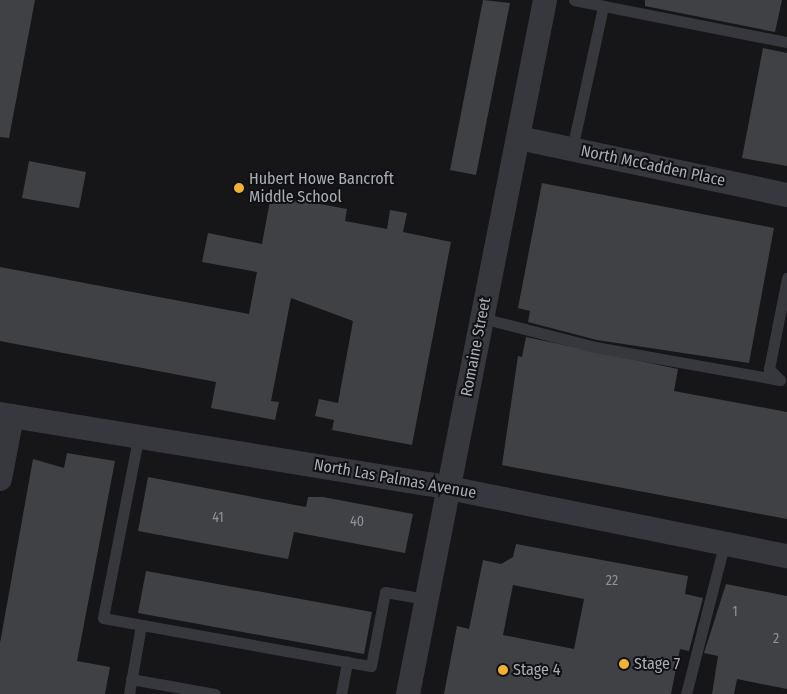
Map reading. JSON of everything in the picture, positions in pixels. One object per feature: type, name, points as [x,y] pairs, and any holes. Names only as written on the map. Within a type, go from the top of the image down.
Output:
[{"type":"street","name":"Romaine Street","points":[[408,694],[545,0]]},
{"type":"street","name":"North McCadden Place","points":[[518,138],[787,194]]},
{"type":"street","name":"North Las Palmas Avenue","points":[[6,415],[139,434],[449,488],[724,545],[787,556]]},
{"type":"street","points":[[0,479],[6,415]]},
{"type":"lane","points":[[574,0],[787,42]]},
{"type":"lane","points":[[572,149],[603,7]]},
{"type":"lane","points":[[783,380],[769,369],[787,278]]},
{"type":"lane","points":[[482,318],[595,348],[783,380]]},
{"type":"lane","points":[[139,434],[103,618],[371,666],[385,592],[426,599]]},
{"type":"lane","points":[[686,694],[724,545]]},
{"type":"lane","points":[[129,694],[141,625]]},
{"type":"lane","points":[[341,694],[347,662]]},
{"type":"lane","points":[[131,679],[215,694]]},
{"type":"building","points":[[0,0],[35,0],[9,138],[0,137]]},
{"type":"building","points":[[483,0],[510,3],[476,175],[450,170]]},
{"type":"building","points":[[645,0],[782,0],[775,32],[645,6]]},
{"type":"building","points":[[763,48],[787,53],[787,166],[742,158]]},
{"type":"building","points":[[29,161],[86,172],[79,208],[22,198]]},
{"type":"building","points":[[542,183],[774,228],[749,363],[597,340],[528,322],[530,311],[518,308]]},
{"type":"building","points":[[271,195],[347,209],[345,221],[387,229],[390,210],[407,213],[403,232],[451,242],[412,445],[332,430],[334,420],[315,416],[319,399],[338,403],[353,321],[291,298],[271,401],[279,402],[275,420],[211,408],[216,382],[0,341],[0,267],[249,314],[257,272],[202,262],[208,233],[262,244]]},
{"type":"building","points":[[526,337],[678,369],[674,391],[787,412],[787,519],[502,465],[518,356],[522,357]]},
{"type":"building","points":[[67,453],[115,461],[77,661],[110,667],[105,694],[0,694],[0,643],[33,459],[64,468]]},
{"type":"building","points":[[148,477],[306,507],[308,497],[323,497],[413,514],[405,553],[294,532],[288,559],[138,531]]},
{"type":"building","points":[[516,544],[688,576],[685,594],[703,598],[689,651],[680,649],[671,694],[444,694],[457,626],[469,629],[483,560],[501,564],[513,557]],"holes":[[[513,585],[584,599],[574,649],[503,635]]]},
{"type":"building","points":[[146,571],[372,612],[364,654],[138,613]]},
{"type":"building","points":[[726,584],[787,596],[787,689],[737,679],[734,694],[712,694],[718,656],[704,653]]},
{"type":"place","name":"Hubert Howe Bancroft Middle School","points":[[239,188]]},
{"type":"place","name":"Stage 7","points":[[624,664]]},
{"type":"place","name":"Stage 4","points":[[503,670]]}]
